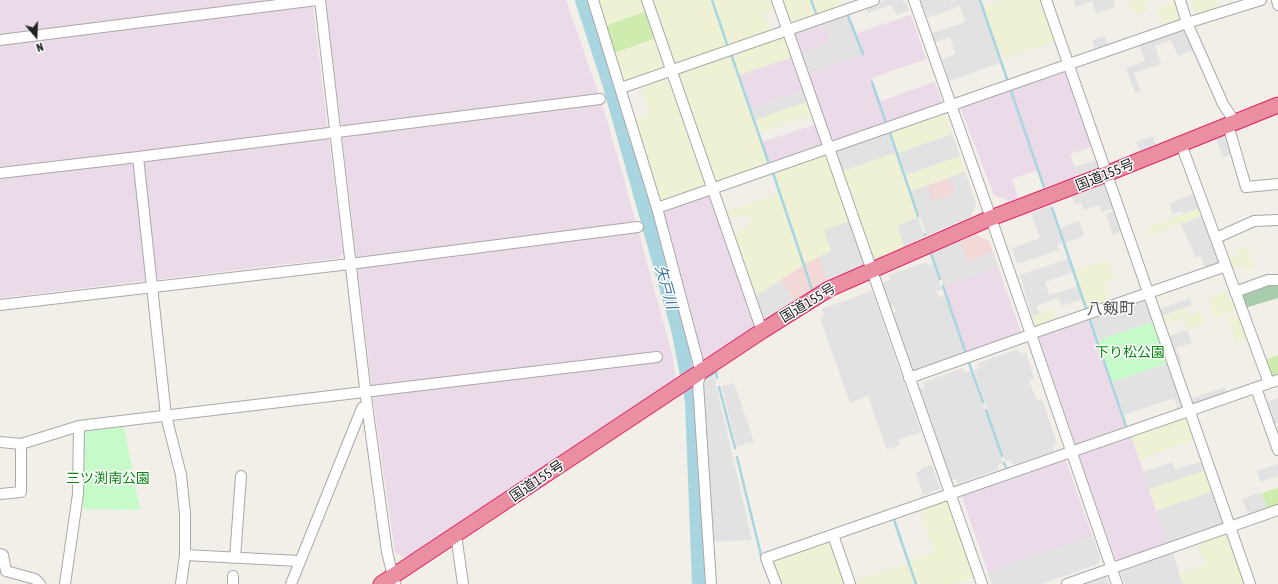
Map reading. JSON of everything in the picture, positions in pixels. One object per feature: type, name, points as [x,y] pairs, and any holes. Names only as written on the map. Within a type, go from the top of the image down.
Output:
[{"type":"highway","name":"国道155号","points":[[390,582],[456,535],[762,331],[829,290],[870,270],[991,218],[1278,106]]},
{"type":"street","points":[[0,40],[319,0],[367,405],[390,582]]},
{"type":"street","points":[[593,0],[657,208],[699,374],[698,383],[711,584]]},
{"type":"street","points":[[647,0],[762,331]]},
{"type":"street","points":[[777,0],[870,270],[982,584]]},
{"type":"street","points":[[621,88],[787,30],[845,5],[874,0]]},
{"type":"street","points":[[914,0],[1117,584]]},
{"type":"street","points":[[1180,0],[1187,23],[1232,123],[1246,187],[1278,184]]},
{"type":"street","points":[[657,208],[1187,23],[1262,0]]},
{"type":"street","points":[[1277,0],[1278,5]]},
{"type":"street","points":[[1048,1],[1106,174],[1250,584]]},
{"type":"street","points":[[0,173],[600,99]]},
{"type":"street","points":[[776,584],[766,558],[1274,382],[1236,292],[1181,144]]},
{"type":"street","points":[[138,157],[166,416],[181,475],[185,513],[185,555],[181,584]]},
{"type":"street","points":[[1216,238],[1254,221],[1278,220]]},
{"type":"street","points":[[0,305],[350,264],[638,227]]},
{"type":"street","points":[[909,378],[1226,266]]},
{"type":"street","points":[[1236,292],[1268,280],[1278,280]]},
{"type":"street","points":[[0,442],[21,444],[79,426],[657,357]]},
{"type":"street","points":[[1256,388],[1278,449]]},
{"type":"street","points":[[291,584],[362,408],[367,405]]},
{"type":"street","points":[[65,584],[78,494],[79,426]]},
{"type":"street","points":[[0,494],[21,492],[21,444]]},
{"type":"street","points":[[235,558],[241,476]]},
{"type":"street","points":[[1067,584],[1278,510]]},
{"type":"street","points":[[833,534],[850,584]]},
{"type":"street","points":[[456,535],[463,584]]},
{"type":"street","points":[[0,554],[3,555],[6,571],[35,579],[40,584]]},
{"type":"street","points":[[185,555],[299,561]]},
{"type":"shaded area","points":[[0,0],[312,0],[343,253],[339,258],[0,298]]},
{"type":"shaded area","points":[[326,0],[566,0],[602,104],[672,354],[676,382],[407,558],[395,553],[373,398]]},
{"type":"shaded area","points":[[885,0],[903,0],[904,3],[906,2],[909,10],[897,15],[891,5],[868,13],[866,6]]},
{"type":"shaded area","points":[[921,0],[950,0],[951,2],[956,0],[979,0],[1000,63],[949,81],[942,59],[956,54],[950,37],[935,42],[932,33],[965,22],[960,6],[927,18]]},
{"type":"shaded area","points":[[1074,0],[1113,0],[1115,7],[1096,14],[1092,1],[1076,7]]},
{"type":"shaded area","points":[[847,13],[855,34],[911,15],[926,59],[872,78],[880,101],[935,82],[942,102],[940,106],[832,143],[792,31]]},
{"type":"shaded area","points":[[847,13],[862,55],[805,74],[798,54],[830,43],[822,22]]},
{"type":"shaded area","points":[[1186,27],[1196,50],[1178,56],[1171,40],[1155,46],[1161,64],[1134,73],[1141,92],[1135,93],[1126,68],[1145,61],[1138,43]]},
{"type":"shaded area","points":[[1105,36],[1109,48],[1096,52],[1092,40]]},
{"type":"shaded area","points":[[793,57],[805,90],[751,108],[739,75]]},
{"type":"shaded area","points":[[1066,69],[1093,146],[1070,154],[1078,177],[1045,187],[1011,88]]},
{"type":"shaded area","points":[[1009,88],[1038,170],[1012,179],[1018,198],[1009,201],[994,195],[960,107]]},
{"type":"shaded area","points":[[805,90],[809,101],[755,120],[751,108]]},
{"type":"shaded area","points":[[817,124],[825,146],[770,165],[762,142]]},
{"type":"shaded area","points":[[888,130],[895,153],[839,172],[832,149]]},
{"type":"shaded area","points":[[952,134],[960,156],[906,175],[898,153]]},
{"type":"shaded area","points":[[1225,135],[1231,155],[1222,157],[1216,137]]},
{"type":"shaded area","points":[[1153,136],[1157,148],[1132,159],[1130,153],[1139,150],[1136,142]]},
{"type":"shaded area","points":[[1097,160],[1101,170],[1078,177],[1075,167]]},
{"type":"shaded area","points":[[965,172],[976,204],[970,217],[927,235],[911,191]]},
{"type":"shaded area","points":[[965,172],[976,204],[970,217],[927,235],[911,191],[927,186],[933,201],[955,193],[950,178]]},
{"type":"shaded area","points":[[1106,183],[1114,208],[1102,212],[1100,205],[1084,210],[1081,203],[1075,204],[1072,197]]},
{"type":"shaded area","points":[[710,193],[756,326],[701,362],[661,210]]},
{"type":"shaded area","points":[[1197,193],[1202,207],[1183,214],[1182,211],[1173,214],[1169,203]]},
{"type":"shaded area","points":[[1050,206],[1062,243],[1057,245],[1059,250],[1017,264],[1012,248],[1040,238],[1031,213]]},
{"type":"shaded area","points":[[1115,211],[1122,231],[1113,235],[1106,214]]},
{"type":"shaded area","points":[[1205,215],[1222,263],[1206,270],[1201,256],[1196,258],[1181,224]]},
{"type":"shaded area","points":[[918,217],[924,236],[904,247],[897,226]]},
{"type":"shaded area","points":[[851,221],[866,265],[828,283],[819,257],[831,251],[824,230]]},
{"type":"shaded area","points":[[1079,221],[1084,236],[1065,243],[1060,228]]},
{"type":"shaded area","points":[[976,235],[989,241],[998,267],[944,286],[932,253]]},
{"type":"shaded area","points":[[960,241],[967,261],[993,252],[998,267],[944,286],[932,253]]},
{"type":"shaded area","points":[[831,251],[866,265],[814,290],[805,264]]},
{"type":"shaded area","points":[[1068,259],[1073,272],[1045,282],[1049,295],[1078,286],[1082,299],[1061,306],[1059,298],[1036,306],[1039,314],[1032,316],[1020,275]]},
{"type":"shaded area","points":[[927,262],[928,266],[933,264],[942,289],[937,291],[939,297],[945,295],[965,355],[912,373],[890,314],[896,312],[894,306],[887,308],[879,284],[890,280],[889,275]]},
{"type":"shaded area","points":[[803,265],[812,291],[762,323],[753,298]]},
{"type":"shaded area","points":[[998,267],[1021,332],[1020,335],[967,354],[944,286]]},
{"type":"shaded area","points":[[781,280],[795,302],[762,323],[753,298]]},
{"type":"shaded area","points":[[872,291],[921,432],[898,440],[900,445],[887,450],[868,396],[850,403],[820,318],[824,316],[822,309]]},
{"type":"shaded area","points":[[1146,297],[1154,321],[1099,340],[1090,316]]},
{"type":"shaded area","points":[[1190,298],[1192,305],[1159,317],[1157,310]]},
{"type":"shaded area","points":[[1088,316],[1126,429],[1078,446],[1075,444],[1038,336]]},
{"type":"shaded area","points":[[1187,330],[1192,343],[1176,348],[1182,363],[1175,365],[1166,337]]},
{"type":"shaded area","points":[[1019,349],[1021,354],[1026,352],[1034,378],[1029,380],[1037,401],[1042,399],[1057,444],[1052,446],[1054,451],[1013,465],[1011,460],[1005,462],[974,370],[979,368],[978,363]]},
{"type":"shaded area","points":[[1168,363],[1184,409],[1178,411],[1174,398],[1124,415],[1113,382]]},
{"type":"shaded area","points":[[963,368],[965,373],[971,371],[1003,463],[998,465],[999,469],[958,484],[956,479],[951,481],[919,389],[925,387],[923,382]]},
{"type":"shaded area","points":[[714,376],[752,540],[711,542],[702,384]]},
{"type":"shaded area","points":[[734,383],[754,442],[736,446],[722,386]]},
{"type":"shaded area","points":[[1225,387],[1227,394],[1192,406],[1188,400]]},
{"type":"shaded area","points":[[1278,398],[1278,423],[1272,425],[1264,403]]},
{"type":"shaded area","points":[[1131,435],[1168,545],[1118,562],[1116,561],[1079,456],[1080,452]]},
{"type":"shaded area","points":[[1065,458],[1100,558],[1098,564],[1041,584],[992,584],[961,494]]},
{"type":"shaded area","points":[[1203,461],[1206,470],[1149,489],[1143,472],[1172,462],[1175,470]]},
{"type":"shaded area","points":[[1278,464],[1278,476],[1261,482],[1257,471]]},
{"type":"shaded area","points":[[932,465],[940,489],[923,495],[916,473],[921,471],[920,469]]},
{"type":"shaded area","points":[[1213,491],[1225,525],[1168,545],[1156,511]]},
{"type":"shaded area","points":[[1261,492],[1267,510],[1249,517],[1242,499]]},
{"type":"shaded area","points":[[1092,536],[1100,558],[1098,564],[1041,584],[992,584],[988,572]]},
{"type":"shaded area","points":[[1172,550],[1183,584],[1125,584],[1120,572],[1122,568]]},
{"type":"shaded area","points":[[1106,575],[1109,584],[1075,584]]},
{"type":"green space","points":[[596,0],[643,0],[647,11],[605,26]]},
{"type":"green space","points":[[649,0],[711,0],[727,48],[673,67]]},
{"type":"green space","points":[[713,0],[774,0],[778,10],[764,15],[771,33],[730,48]]},
{"type":"green space","points":[[781,0],[810,0],[816,18],[790,27]]},
{"type":"green space","points":[[812,0],[840,0],[843,9],[818,17]]},
{"type":"green space","points":[[1003,0],[1042,0],[1056,41],[1005,58],[1002,49],[998,50],[983,7]]},
{"type":"green space","points":[[1129,0],[1145,0],[1148,11],[1134,15]]},
{"type":"green space","points":[[1191,0],[1216,0],[1220,10],[1196,17]]},
{"type":"green space","points":[[1177,1],[1182,19],[1180,22],[1163,28],[1157,7]]},
{"type":"green space","points":[[647,11],[656,38],[614,53],[605,26]]},
{"type":"green space","points":[[785,34],[793,57],[739,75],[731,52]]},
{"type":"green space","points":[[656,38],[667,69],[625,83],[614,53]]},
{"type":"green space","points":[[729,53],[769,167],[714,186],[674,72]]},
{"type":"green space","points":[[669,74],[708,186],[659,203],[633,120],[650,115],[640,84]]},
{"type":"green space","points":[[809,101],[813,114],[759,133],[755,120]]},
{"type":"green space","points":[[945,112],[952,134],[898,153],[890,130]]},
{"type":"green space","points":[[827,152],[851,221],[831,251],[805,264],[772,169]]},
{"type":"green space","points":[[895,153],[918,217],[897,226],[904,247],[871,262],[839,172]]},
{"type":"green space","points":[[960,156],[965,172],[911,191],[906,175]]},
{"type":"green space","points":[[778,193],[803,265],[753,298],[731,233],[751,226],[747,213],[726,220],[724,213]]},
{"type":"green space","points":[[1202,207],[1205,215],[1150,235],[1147,227]]},
{"type":"green space","points":[[1247,247],[1254,268],[1245,271],[1242,264],[1231,268],[1227,258],[1239,254],[1238,250]]},
{"type":"green space","points":[[1107,260],[1114,279],[1105,283],[1109,294],[1105,295],[1109,305],[1089,312],[1075,271]]},
{"type":"green space","points":[[1278,282],[1278,298],[1245,308],[1241,292]]},
{"type":"green space","points":[[1226,291],[1230,301],[1235,299],[1239,310],[1215,318],[1208,297]]},
{"type":"green space","points":[[1185,308],[1187,316],[1200,312],[1204,323],[1187,329],[1183,317],[1162,325],[1159,317]]},
{"type":"green space","points":[[1053,309],[1058,322],[1035,328],[1032,316]]},
{"type":"green space","points":[[1241,313],[1250,338],[1236,343],[1227,318]]},
{"type":"green space","name":"下り松公園","points":[[1154,321],[1168,363],[1113,382],[1099,340]]},
{"type":"green space","points":[[1278,355],[1278,377],[1273,379],[1265,360]]},
{"type":"green space","points":[[1187,416],[1195,439],[1139,460],[1131,435]]},
{"type":"green space","name":"三ツ渕南公園","points":[[124,427],[140,510],[83,509],[83,431]]},
{"type":"green space","points":[[1206,470],[1213,491],[1156,511],[1149,489]]},
{"type":"green space","points":[[1278,488],[1278,506],[1267,510],[1262,493]]},
{"type":"green space","points":[[947,499],[975,577],[954,584],[917,584],[909,561],[934,552],[920,509]]},
{"type":"green space","points":[[1225,532],[1228,533],[1246,584],[1183,584],[1180,574],[1205,565],[1197,541]]},
{"type":"green space","points":[[831,539],[847,584],[778,584],[769,561]]},
{"type":"green space","points":[[907,563],[915,584],[853,584],[852,582]]},
{"type":"waterway","name":"矢戸川","points":[[582,0],[610,86],[678,329],[692,401],[699,584]]},
{"type":"waterway","points":[[712,0],[728,47]]},
{"type":"waterway","points":[[811,0],[817,16]]},
{"type":"waterway","points":[[980,0],[1008,82]]},
{"type":"waterway","points":[[847,13],[863,54]]},
{"type":"waterway","points":[[731,54],[769,164]]},
{"type":"waterway","points":[[872,82],[886,123]]},
{"type":"waterway","points":[[1010,88],[1044,187]]},
{"type":"waterway","points":[[889,130],[918,216]]},
{"type":"waterway","points":[[772,170],[812,289]]},
{"type":"waterway","points":[[1052,208],[1087,311]]},
{"type":"waterway","points":[[931,254],[940,279]]},
{"type":"waterway","points":[[943,286],[966,354]]},
{"type":"waterway","points":[[1089,317],[1127,429]]},
{"type":"waterway","points":[[969,363],[983,402]]},
{"type":"waterway","points":[[702,381],[716,372],[717,378]]},
{"type":"waterway","points":[[719,387],[735,448]]},
{"type":"waterway","points":[[986,410],[1002,456]]},
{"type":"waterway","points":[[737,457],[761,555]]},
{"type":"waterway","points":[[1004,463],[1007,470]]},
{"type":"waterway","points":[[893,517],[916,584]]},
{"type":"district","name":"八剱町","points":[[1111,309]]}]
